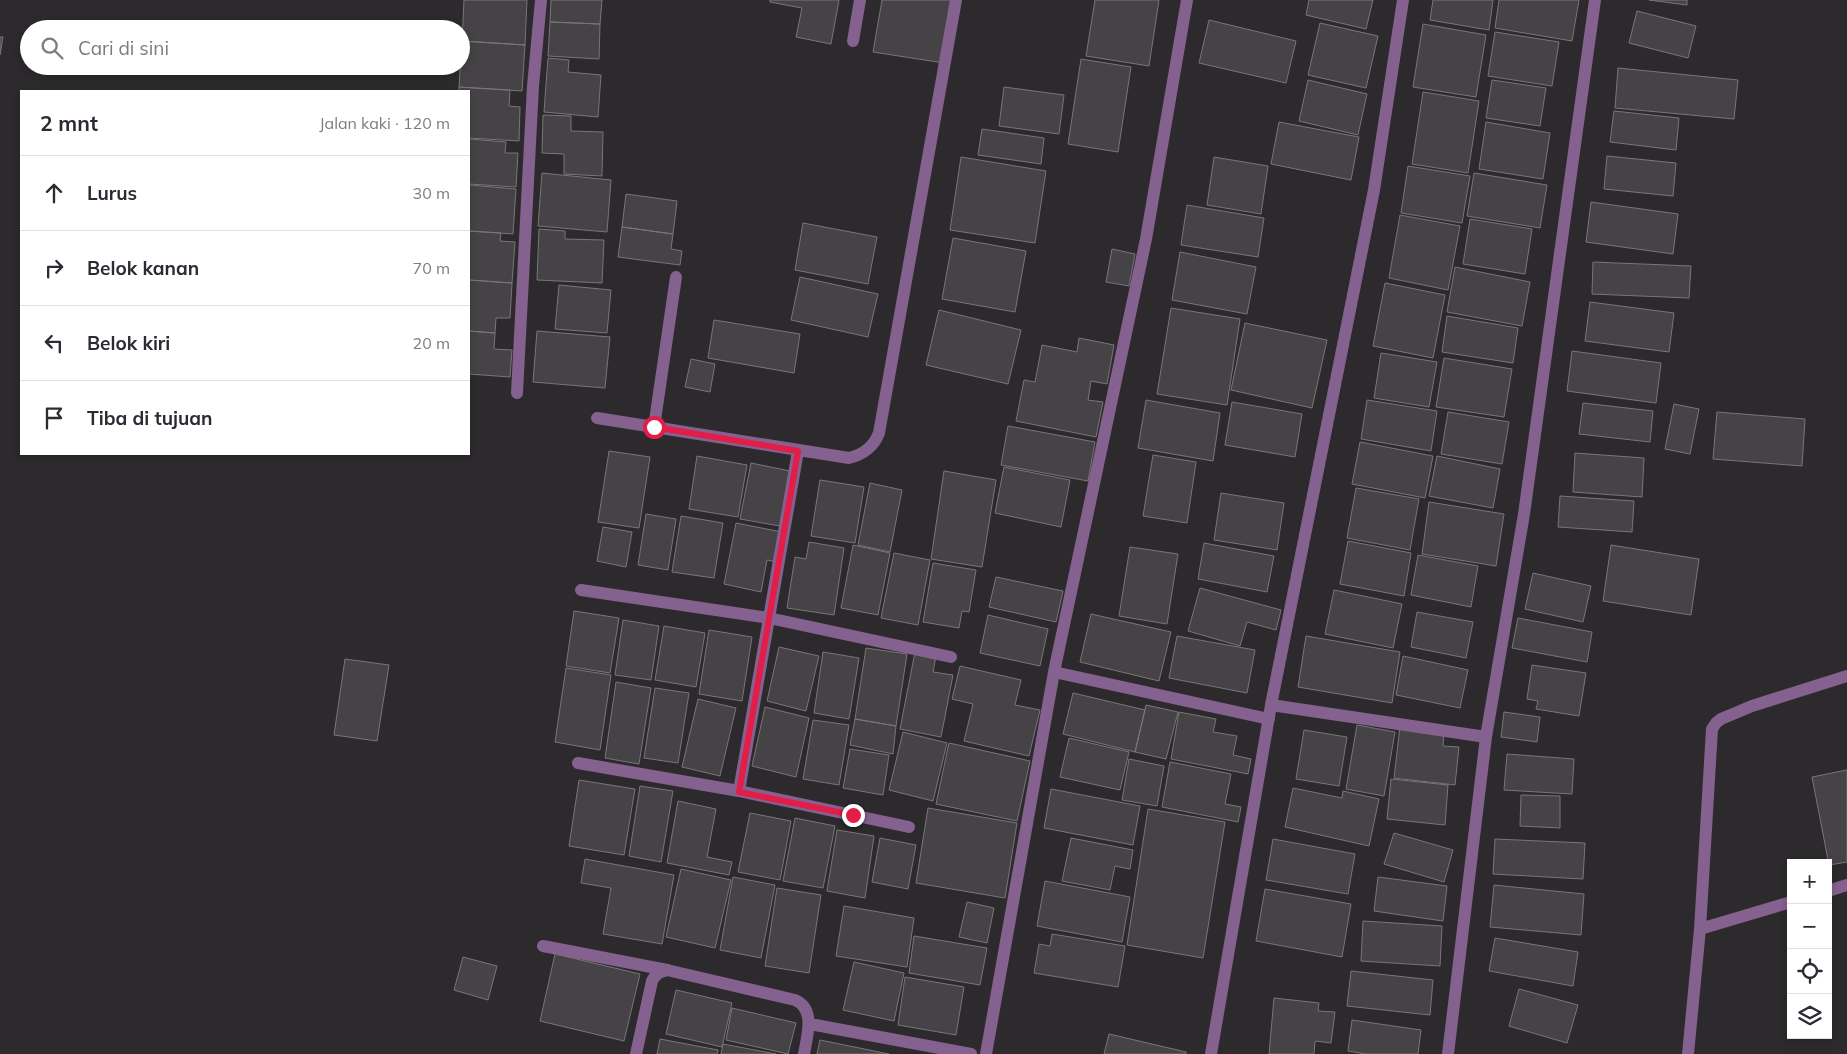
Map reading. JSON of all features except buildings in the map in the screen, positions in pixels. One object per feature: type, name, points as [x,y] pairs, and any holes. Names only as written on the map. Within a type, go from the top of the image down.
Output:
[{"type":"street","points":[[517,393],[533,86],[541,0]]},
{"type":"street","points":[[853,41],[860,0]]},
{"type":"street","points":[[597,418],[849,458],[867,450],[876,441],[879,433],[956,0]]},
{"type":"street","points":[[986,1054],[1054,672],[1146,239],[1186,0]]},
{"type":"street","points":[[1211,1054],[1271,705],[1374,190],[1403,0]]},
{"type":"street","points":[[1448,1054],[1486,737],[1524,514],[1595,0]]},
{"type":"street","points":[[654,427],[676,277]]},
{"type":"street","points":[[739,792],[798,451]]},
{"type":"street","points":[[581,590],[769,618],[951,657]]},
{"type":"street","points":[[1054,672],[1269,719]]},
{"type":"street","points":[[1688,1054],[1700,929],[1712,729],[1721,719],[1752,706],[1847,676]]},
{"type":"street","points":[[1271,705],[1486,737]]},
{"type":"street","points":[[578,763],[739,792],[909,827]]},
{"type":"street","points":[[1832,890],[1847,885]]},
{"type":"street","points":[[1700,929],[1787,903]]},
{"type":"street","points":[[543,946],[668,970],[795,1000],[802,1003],[810,1024],[804,1054]]},
{"type":"street","points":[[636,1054],[652,981],[655,975],[668,970]]},
{"type":"street","points":[[810,1024],[971,1054]]},
{"type":"route","points":[[654,427],[798,451],[739,792],[853,815]]}]
